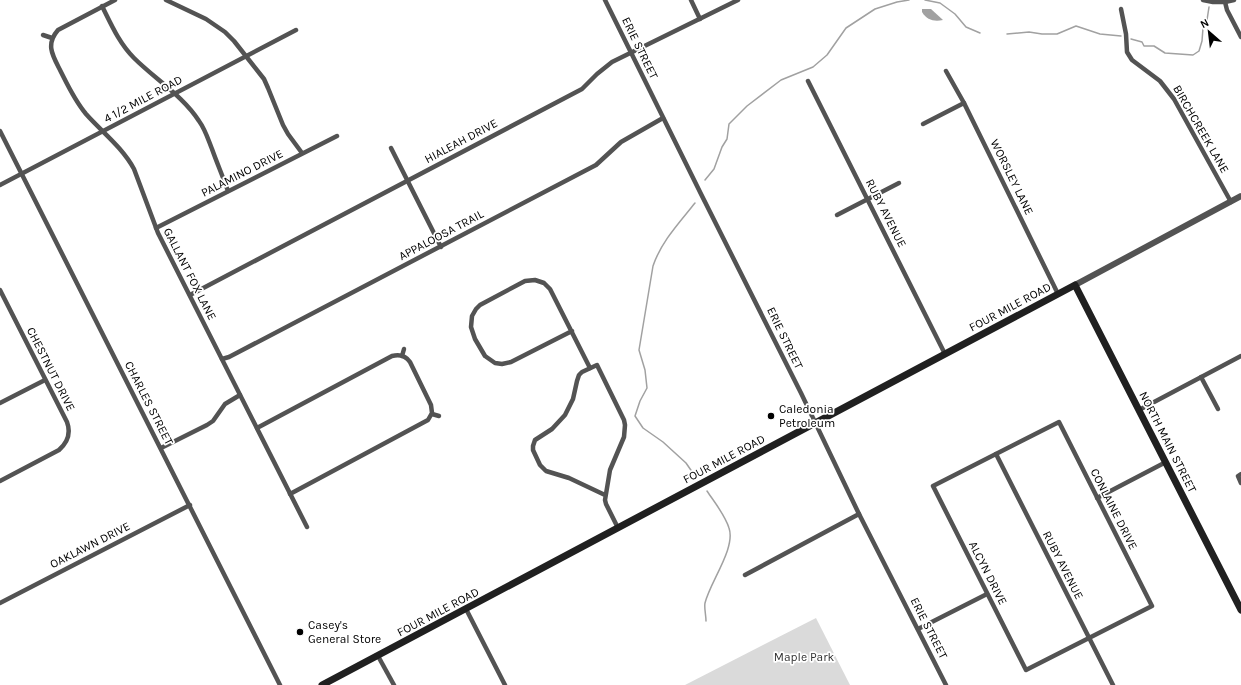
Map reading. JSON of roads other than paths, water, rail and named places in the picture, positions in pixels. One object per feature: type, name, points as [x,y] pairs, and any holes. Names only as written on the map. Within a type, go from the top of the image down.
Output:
[{"type":"main road","name":"FOUR MILE ROAD","points":[[322,685],[1075,285]]},
{"type":"main road","name":"NORTH MAIN STREET","points":[[1075,285],[1241,610]]},
{"type":"street","points":[[43,35],[52,38],[62,27],[115,0]]},
{"type":"street","points":[[166,0],[206,18],[234,41],[264,79],[283,125],[302,154]]},
{"type":"street","name":"ERIE STREET","points":[[605,0],[946,685]]},
{"type":"street","points":[[691,0],[700,19]]},
{"type":"street","name":"HIALEAH DRIVE","points":[[190,295],[582,89],[603,68],[612,62],[738,0]]},
{"type":"street","points":[[1203,0],[1213,2],[1234,0]]},
{"type":"street","points":[[1225,2],[1227,10],[1241,37]]},
{"type":"street","points":[[102,6],[119,39],[126,49],[175,94],[193,113],[205,131],[228,191]]},
{"type":"street","name":"BIRCHCREEK LANE","points":[[1121,9],[1126,34],[1127,52],[1132,60],[1160,81],[1174,99],[1231,202]]},
{"type":"street","name":"4 1/2 MILE ROAD","points":[[0,185],[296,30]]},
{"type":"street","name":"GALLANT FOX LANE","points":[[52,38],[52,54],[72,95],[86,114],[123,152],[134,169],[156,228],[307,527]]},
{"type":"street","name":"WORSLEY LANE","points":[[946,70],[964,103],[1058,294]]},
{"type":"street","name":"RUBY AVENUE","points":[[808,81],[945,354]]},
{"type":"street","points":[[923,124],[964,103]]},
{"type":"street","name":"APPALOOSA TRAIL","points":[[222,360],[596,165],[621,142],[663,118]]},
{"type":"street","name":"CHARLES STREET","points":[[0,131],[280,685]]},
{"type":"street","name":"PALAMINO DRIVE","points":[[156,228],[337,136]]},
{"type":"street","points":[[391,148],[441,247]]},
{"type":"street","points":[[836,215],[899,183]]},
{"type":"street","name":"FOUR MILE ROAD","points":[[1075,285],[1241,196]]},
{"type":"street","points":[[572,331],[511,362],[498,363],[491,361],[485,356],[472,332],[471,320],[476,309],[480,305],[525,281],[535,280],[544,283],[550,289],[572,331],[590,368]]},
{"type":"street","name":"CHESTNUT DRIVE","points":[[0,290],[67,422],[69,432],[69,437],[64,446],[0,481]]},
{"type":"street","points":[[402,356],[404,349]]},
{"type":"street","points":[[256,428],[392,356],[402,356],[410,362],[432,405],[432,414],[428,420],[290,494]]},
{"type":"street","points":[[1139,410],[1241,356]]},
{"type":"street","points":[[605,495],[569,478],[546,471],[540,465],[533,450],[533,443],[538,437],[552,429],[565,415],[573,399],[579,375],[597,365],[624,420],[625,425],[624,437],[610,470],[608,487],[605,495],[606,504],[618,528]]},
{"type":"street","points":[[1201,377],[1218,409]]},
{"type":"street","points":[[0,404],[46,380]]},
{"type":"street","points":[[161,448],[213,421],[225,404],[240,395]]},
{"type":"street","points":[[432,414],[439,416]]},
{"type":"street","name":"CONLAINE DRIVE","points":[[996,454],[1058,422],[1152,606],[1089,638]]},
{"type":"street","name":"RUBY AVENUE","points":[[996,454],[1113,685]]},
{"type":"street","name":"ALCYN DRIVE","points":[[996,454],[932,486],[1026,670],[1089,638]]},
{"type":"street","points":[[1097,498],[1166,462]]},
{"type":"street","points":[[1241,474],[1238,476],[1241,483]]},
{"type":"street","name":"OAKLAWN DRIVE","points":[[0,603],[190,505]]},
{"type":"street","points":[[745,574],[860,514]]},
{"type":"street","points":[[918,629],[988,594]]},
{"type":"street","points":[[466,609],[506,685]]},
{"type":"street","points":[[378,656],[394,685]]},
{"type":"waterway","points":[[705,180],[714,169],[722,147],[727,139],[729,124],[747,106],[781,80],[813,67],[827,55],[846,28],[875,9],[909,0]]},
{"type":"waterway","points":[[925,0],[940,3],[955,14],[966,27],[980,33]]},
{"type":"waterway","points":[[1131,39],[1142,42],[1144,46],[1154,46],[1165,53],[1193,55],[1199,51],[1209,7]]},
{"type":"waterway","points":[[1007,34],[1029,32],[1057,34],[1076,26],[1100,34],[1121,36]]},
{"type":"waterway","points":[[695,203],[666,241],[656,257],[653,266],[639,350],[645,370],[647,388],[640,401],[635,416],[643,428],[663,442],[686,463],[695,476]]},
{"type":"waterway","points":[[706,621],[705,603],[726,555],[730,536],[725,518],[707,491]]},
{"type":"place","name":"Caledonia Petroleum","points":[[771,416]]},
{"type":"place","name":"Casey's General Store","points":[[300,632]]},
{"type":"park label","name":"Maple Park","points":[[804,657]]}]
